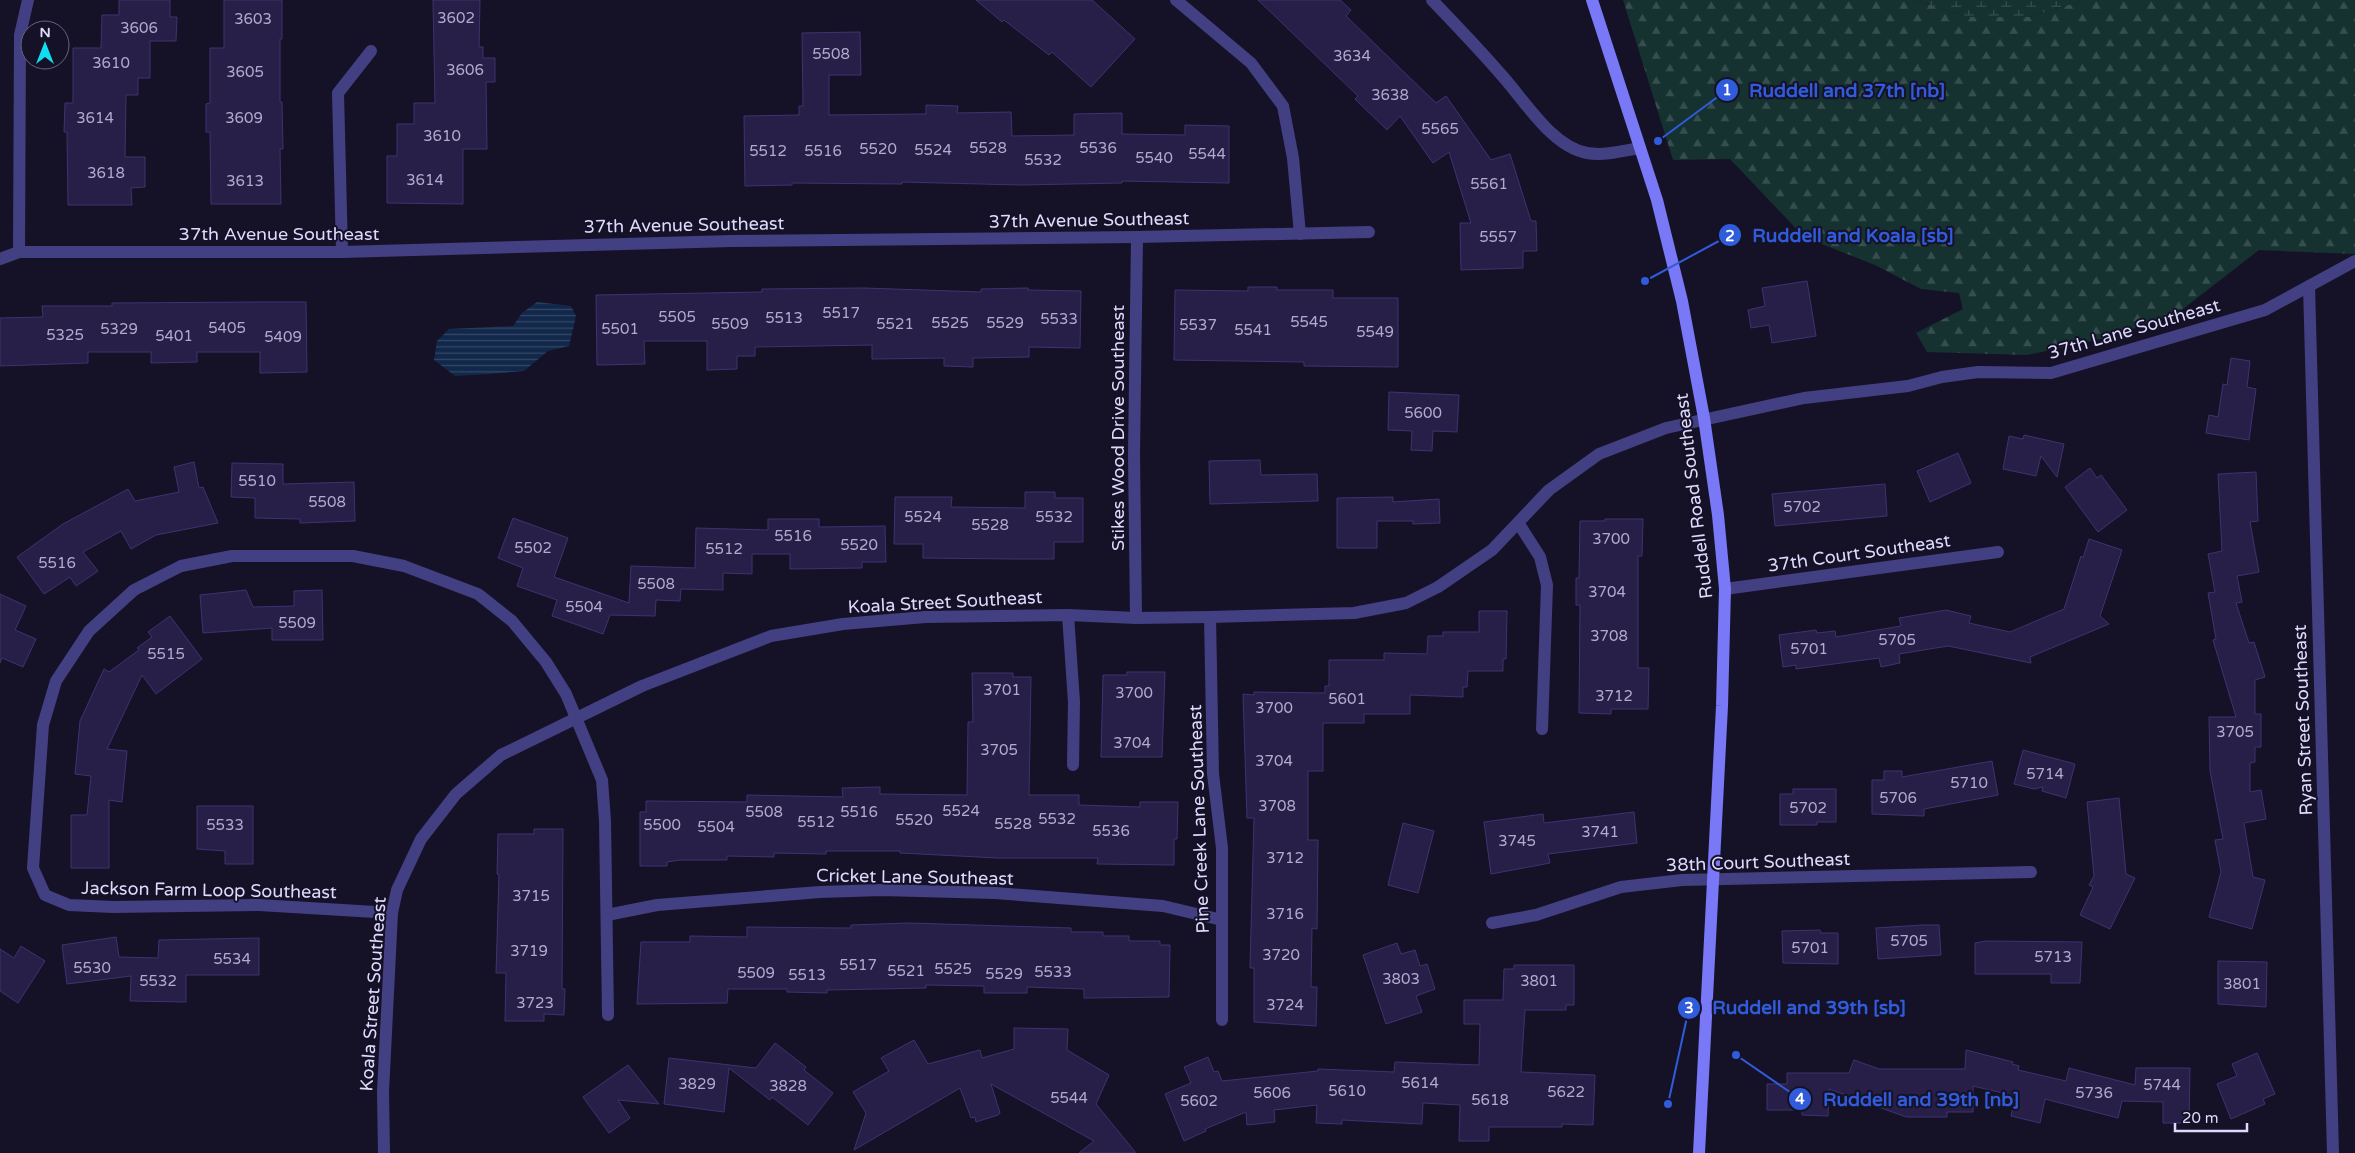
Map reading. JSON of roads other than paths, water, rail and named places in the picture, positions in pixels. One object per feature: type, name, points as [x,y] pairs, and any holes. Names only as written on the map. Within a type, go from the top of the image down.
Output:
[{"type":"main road","name":"Ruddell Road Southeast","points":[[1592,0],[1657,200],[1682,301],[1704,418],[1718,516],[1725,589],[1723,697],[1699,1153]]},
{"type":"street","points":[[19,252],[20,35],[28,0]]},
{"type":"street","points":[[1176,0],[1251,63],[1283,106],[1293,158],[1300,234]]},
{"type":"street","points":[[1432,0],[1506,80],[1546,129],[1559,139],[1585,153],[1606,154],[1640,148]]},
{"type":"street","points":[[342,252],[338,93],[371,51]]},
{"type":"street","name":"37th Avenue Southeast","points":[[0,259],[19,252],[342,252],[732,241],[1137,237],[1369,232]]},
{"type":"street","name":"Stikes Wood Drive Southeast","points":[[1136,618],[1134,454],[1137,237]]},
{"type":"street","name":"37th Lane Southeast","points":[[1704,418],[1804,398],[1908,386],[1942,377],[1978,372],[2051,373],[2265,310],[2355,261]]},
{"type":"street","name":"Ryan Street Southeast","points":[[2309,286],[2333,1153]]},
{"type":"street","name":"Koala Street Southeast","points":[[384,1153],[383,1092],[392,913],[396,890],[421,839],[456,794],[501,756],[642,686],[772,636],[843,624],[926,617],[1068,615],[1136,618],[1354,613],[1406,603],[1438,587],[1492,550],[1549,490],[1599,454],[1666,428],[1704,418]]},
{"type":"street","points":[[1518,524],[1540,557],[1547,585],[1542,729]]},
{"type":"street","name":"37th Court Southeast","points":[[1725,589],[1998,552]]},
{"type":"street","name":"Jackson Farm Loop Southeast","points":[[392,913],[259,905],[114,907],[68,905],[45,895],[33,868],[43,726],[56,681],[89,631],[134,590],[181,566],[232,556],[353,556],[404,566],[478,594],[512,621],[546,662],[566,694],[602,780],[607,915],[608,1015]]},
{"type":"street","points":[[1068,615],[1074,702],[1074,765]]},
{"type":"street","name":"Pine Creek Lane Southeast","points":[[1210,617],[1213,774],[1222,848],[1222,1020]]},
{"type":"street","name":"38th Court Southeast","points":[[1492,923],[1536,915],[1621,887],[1682,880],[2031,872]]},
{"type":"street","name":"Cricket Lane Southeast","points":[[607,915],[658,905],[820,892],[881,890],[994,893],[1162,906],[1222,920]]},
{"type":"water","points":[[537,302],[571,306],[576,316],[569,346],[548,351],[524,371],[455,376],[434,360],[437,341],[449,329],[513,326],[522,313]]},
{"type":"place","name":"Ruddell and 37th [nb]","points":[[1658,141]]},
{"type":"place","name":"Ruddell and Koala [sb]","points":[[1645,281]]},
{"type":"place","name":"Ruddell and 39th [nb]","points":[[1736,1055]]},
{"type":"place","name":"Ruddell and 39th [sb]","points":[[1668,1104]]}]
